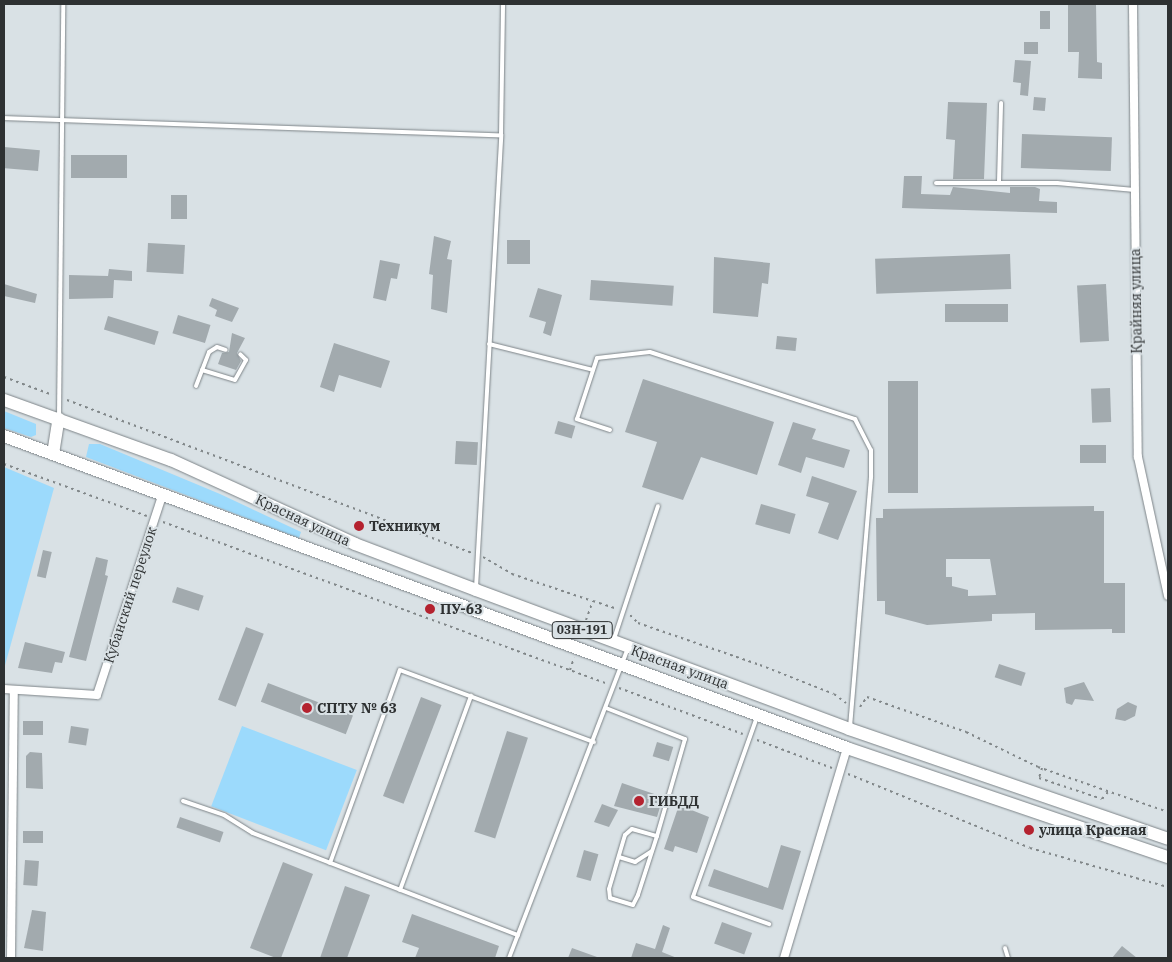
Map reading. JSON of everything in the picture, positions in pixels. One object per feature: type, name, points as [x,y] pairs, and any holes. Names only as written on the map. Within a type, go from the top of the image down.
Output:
[{"type":"main road","name":"Красная улица","points":[[4,400],[59,418],[171,460],[355,544],[613,642],[850,729],[1168,839]]},
{"type":"main road","points":[[53,454],[59,418]]},
{"type":"main road","name":"Красная улица","points":[[4,436],[847,748],[1168,857]]},
{"type":"street","name":"Крайняя улица","points":[[1133,4],[1138,457],[1168,596]]},
{"type":"street","name":"Кубанский переулок","points":[[14,692],[97,695],[162,496]]},
{"type":"street","points":[[4,689],[14,692],[11,958]]},
{"type":"street","points":[[784,958],[847,748]]},
{"type":"lane","points":[[59,418],[63,4]]},
{"type":"lane","points":[[476,590],[501,135],[503,4]]},
{"type":"lane","points":[[999,182],[1001,103]]},
{"type":"lane","points":[[4,118],[63,118],[501,135]]},
{"type":"lane","points":[[936,184],[999,182],[1135,190]]},
{"type":"lane","points":[[490,344],[592,370]]},
{"type":"lane","points":[[196,386],[209,352],[217,347],[226,350]]},
{"type":"lane","points":[[610,430],[576,419],[597,358],[650,352],[855,419],[871,450],[871,476],[850,729]]},
{"type":"lane","points":[[202,370],[235,380],[246,360],[240,354]]},
{"type":"lane","points":[[613,642],[658,506]]},
{"type":"lane","points":[[509,958],[594,742],[628,647]]},
{"type":"lane","points":[[330,863],[400,670],[594,742]]},
{"type":"lane","points":[[400,890],[471,696]]},
{"type":"lane","points":[[606,708],[685,739],[657,836],[632,905],[610,898],[618,857],[625,835],[632,830],[657,836]]},
{"type":"lane","points":[[758,715],[693,897],[770,924]]},
{"type":"lane","points":[[183,801],[330,863],[518,935]]},
{"type":"lane","points":[[618,857],[635,862],[652,851]]},
{"type":"lane","points":[[1005,948],[1008,958]]},
{"type":"path","points":[[4,377],[478,555],[512,574],[623,612],[638,623],[770,668],[852,705],[860,707],[867,697],[966,732],[1042,768],[1168,812]]},
{"type":"path","points":[[4,464],[615,686],[840,771],[1022,845],[1168,887]]},
{"type":"path","points":[[583,630],[593,601]]},
{"type":"path","points":[[570,670],[577,648]]},
{"type":"path","points":[[1042,768],[1039,778],[1102,800],[1109,791]]},
{"type":"shaded area","points":[[4,411],[36,424],[36,435],[31,437],[4,428]]},
{"type":"shaded area","points":[[89,444],[100,444],[220,494],[301,532],[299,538],[86,457]]},
{"type":"shaded area","points":[[4,467],[54,488],[4,669]]},
{"type":"shaded area","points":[[242,726],[357,770],[326,850],[211,806]]},
{"type":"building","points":[[1068,4],[1096,4],[1097,62],[1102,63],[1102,79],[1078,78],[1079,52],[1068,52]]},
{"type":"building","points":[[1040,11],[1050,11],[1050,29],[1040,29]]},
{"type":"building","points":[[1024,42],[1038,42],[1038,54],[1024,54]]},
{"type":"building","points":[[1015,60],[1031,61],[1028,96],[1020,95],[1021,83],[1013,82]]},
{"type":"building","points":[[1034,97],[1046,98],[1045,111],[1033,110]]},
{"type":"building","points":[[948,102],[987,103],[984,179],[953,179],[955,140],[946,139]]},
{"type":"building","points":[[1022,134],[1112,137],[1111,171],[1021,168]]},
{"type":"building","points":[[4,147],[40,150],[38,171],[4,168]]},
{"type":"building","points":[[71,155],[127,155],[127,178],[71,178]]},
{"type":"building","points":[[904,176],[922,176],[921,194],[950,195],[953,187],[1010,193],[1010,187],[1035,187],[1040,189],[1039,201],[1057,202],[1057,213],[902,208]]},
{"type":"building","points":[[171,195],[187,195],[187,219],[171,219]]},
{"type":"building","points":[[434,236],[451,241],[447,259],[452,260],[447,313],[431,309],[433,275],[429,274]]},
{"type":"building","points":[[507,240],[530,240],[530,264],[507,264]]},
{"type":"building","points":[[148,243],[185,245],[183,274],[146,272]]},
{"type":"building","points":[[1010,254],[1011,289],[876,294],[875,259]]},
{"type":"building","points":[[714,257],[770,263],[768,284],[762,283],[758,317],[713,313]]},
{"type":"building","points":[[380,260],[400,264],[397,279],[391,278],[386,301],[373,298]]},
{"type":"building","points":[[109,269],[132,271],[132,281],[114,280],[113,298],[69,299],[69,275],[108,276]]},
{"type":"building","points":[[591,280],[674,286],[672,306],[590,300]]},
{"type":"building","points":[[4,284],[37,294],[35,303],[4,296]]},
{"type":"building","points":[[1106,284],[1109,341],[1080,342],[1077,286]]},
{"type":"building","points":[[538,288],[562,295],[551,336],[543,333],[546,322],[529,317]]},
{"type":"building","points":[[212,298],[239,308],[232,322],[215,316],[217,310],[209,306]]},
{"type":"building","points":[[945,304],[1008,304],[1008,322],[945,322]]},
{"type":"building","points":[[178,315],[211,325],[205,343],[172,333]]},
{"type":"building","points":[[108,316],[159,331],[155,345],[104,329]]},
{"type":"building","points":[[232,333],[245,338],[237,353],[241,361],[236,370],[218,364],[222,353],[229,352]]},
{"type":"building","points":[[777,336],[797,338],[796,351],[776,349]]},
{"type":"building","points":[[334,343],[390,361],[381,388],[339,375],[334,392],[320,387]]},
{"type":"building","points":[[643,379],[774,422],[757,475],[701,457],[683,500],[642,487],[657,442],[625,432]]},
{"type":"building","points":[[888,381],[918,381],[918,493],[888,493]]},
{"type":"building","points":[[1110,388],[1111,422],[1092,423],[1091,389]]},
{"type":"building","points":[[558,421],[575,426],[572,438],[554,433]]},
{"type":"building","points":[[793,422],[816,429],[812,439],[850,450],[844,468],[806,457],[801,473],[778,465]]},
{"type":"building","points":[[456,441],[478,442],[477,465],[455,464]]},
{"type":"building","points":[[1080,445],[1106,445],[1106,463],[1080,463]]},
{"type":"building","points":[[812,476],[857,491],[838,540],[818,533],[829,503],[806,496]]},
{"type":"building","points":[[761,504],[796,514],[790,534],[755,524]]},
{"type":"building","points":[[1094,506],[1094,511],[1104,511],[1104,583],[1125,583],[1125,633],[1112,633],[1112,629],[1035,630],[1035,613],[992,614],[992,621],[927,625],[885,614],[885,601],[877,601],[876,518],[883,518],[883,509]],"holes":[[[946,559],[990,559],[996,595],[968,596],[968,590],[952,586],[952,577],[946,577]]]},
{"type":"building","points":[[43,550],[52,552],[46,578],[37,576]]},
{"type":"building","points":[[96,557],[108,560],[105,575],[108,576],[86,661],[69,657]]},
{"type":"building","points":[[177,587],[204,596],[199,611],[172,602]]},
{"type":"building","points":[[246,627],[264,634],[236,707],[218,700]]},
{"type":"building","points":[[25,642],[65,652],[62,663],[55,662],[52,673],[18,668]]},
{"type":"building","points":[[999,664],[1026,673],[1021,686],[995,677]]},
{"type":"building","points":[[1084,682],[1094,701],[1075,699],[1072,705],[1066,703],[1064,688]]},
{"type":"building","name":"СПТУ № 63","points":[[268,683],[353,716],[346,734],[261,702]]},
{"type":"building","points":[[421,697],[442,705],[404,804],[383,796]]},
{"type":"building","points":[[1128,702],[1137,706],[1135,716],[1125,721],[1115,719],[1117,709]]},
{"type":"building","points":[[23,721],[43,721],[43,735],[23,735]]},
{"type":"building","points":[[71,726],[89,729],[86,746],[68,743]]},
{"type":"building","points":[[507,731],[528,738],[495,839],[474,832]]},
{"type":"building","points":[[657,742],[673,747],[669,761],[653,756]]},
{"type":"building","points":[[30,752],[42,753],[43,789],[26,788],[26,756]]},
{"type":"building","name":"ГИБДД","points":[[622,783],[663,797],[657,817],[614,806]]},
{"type":"building","points":[[602,804],[618,810],[609,827],[594,822]]},
{"type":"building","points":[[679,805],[709,817],[697,853],[675,846],[673,852],[664,849]]},
{"type":"building","points":[[180,817],[223,832],[220,842],[176,827]]},
{"type":"building","points":[[23,831],[43,831],[43,843],[23,843]]},
{"type":"building","points":[[781,845],[801,851],[783,910],[708,886],[714,869],[768,888]]},
{"type":"building","points":[[584,850],[598,854],[591,881],[576,877]]},
{"type":"building","points":[[25,860],[39,861],[37,886],[23,885]]},
{"type":"building","points":[[283,862],[313,874],[281,958],[276,958],[250,948]]},
{"type":"building","points":[[345,886],[370,895],[347,958],[320,958]]},
{"type":"building","points":[[32,910],[46,912],[43,951],[24,948]]},
{"type":"building","points":[[412,914],[499,946],[495,958],[415,958],[419,948],[402,942]]},
{"type":"building","points":[[722,922],[752,933],[744,955],[714,944]]},
{"type":"building","points":[[663,925],[670,928],[662,952],[677,958],[631,958],[636,943],[655,949]]},
{"type":"building","points":[[1122,946],[1137,958],[1112,958]]},
{"type":"building","points":[[572,948],[597,957],[597,958],[568,958]]},
{"type":"place","name":"Техникум","points":[[359,526]]},
{"type":"place","name":"ПУ-63","points":[[430,609]]},
{"type":"place","name":"СПТУ № 63","points":[[307,708]]},
{"type":"place","name":"ГИБДД","points":[[639,801]]},
{"type":"place","name":"улица Красная","points":[[1029,830]]}]
